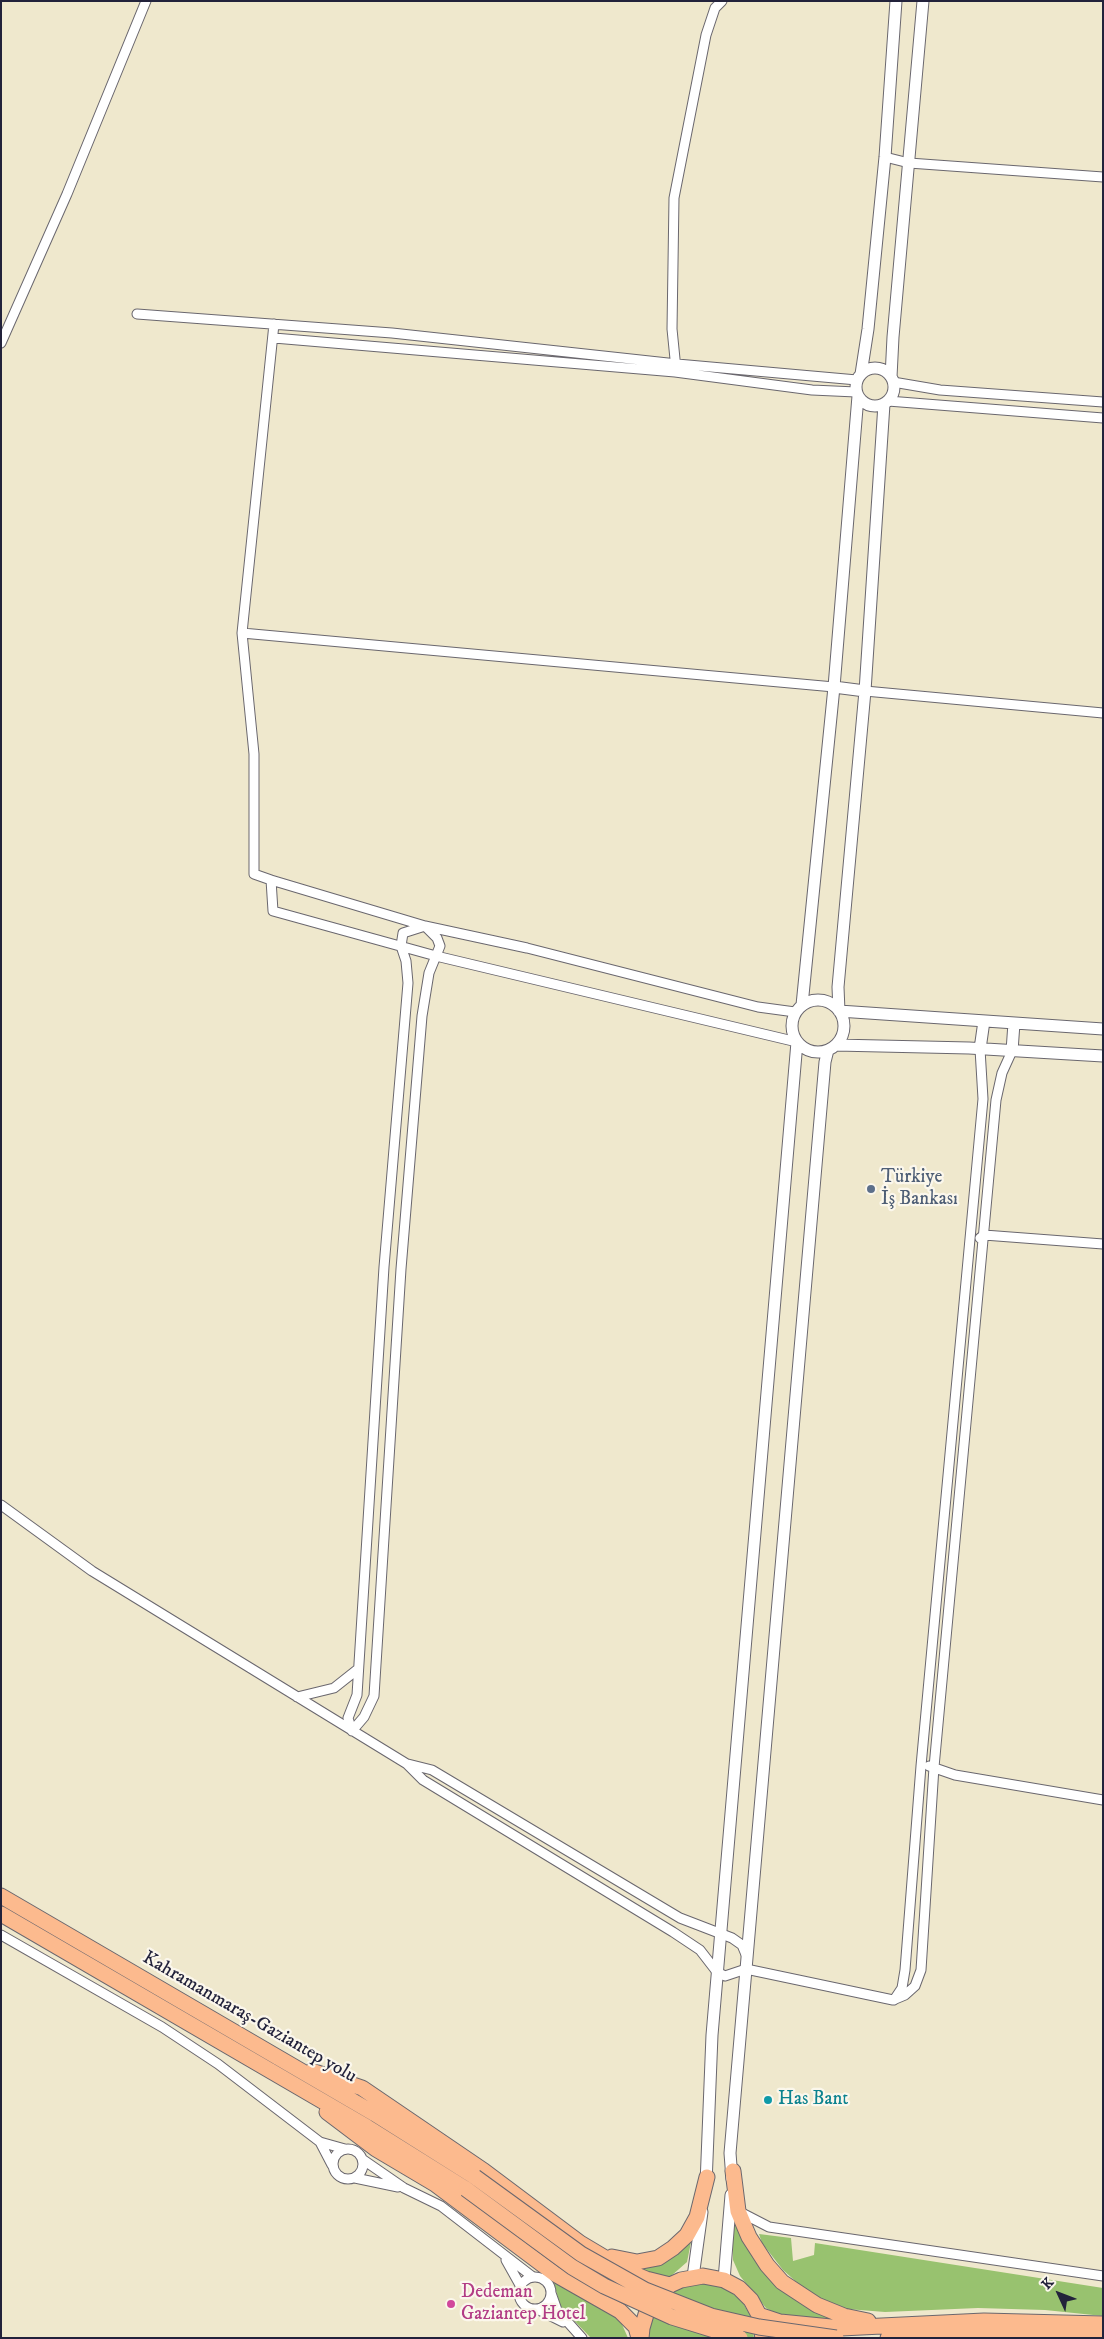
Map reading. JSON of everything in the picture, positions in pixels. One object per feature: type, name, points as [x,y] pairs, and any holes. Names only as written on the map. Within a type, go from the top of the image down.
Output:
[{"type":"highway","name":"Kahramanmaraş-Gaziantep yolu","points":[[1,1896],[375,2114],[476,2177],[581,2254],[646,2290],[712,2316],[759,2327],[836,2338]]},
{"type":"highway","name":"Kahramanmaraş-Gaziantep yolu","points":[[1,1914],[301,2089],[466,2190],[572,2267],[604,2286],[672,2317],[740,2338]]},
{"type":"highway","points":[[290,2065],[330,2076],[362,2088],[423,2128],[580,2242],[646,2279],[670,2285]]},
{"type":"highway","points":[[301,2089],[344,2126],[376,2149],[435,2184],[525,2254],[555,2274],[620,2311],[636,2327],[640,2338]]},
{"type":"highway","points":[[733,2172],[738,2211],[748,2237],[767,2266],[782,2282],[798,2294],[844,2316],[897,2325]]},
{"type":"highway","points":[[600,2254],[638,2262],[658,2258],[673,2248],[687,2236],[697,2218],[707,2177]]},
{"type":"highway","points":[[640,2338],[647,2311],[657,2296],[670,2285],[693,2277],[714,2277],[739,2288],[751,2300],[759,2315],[763,2338]]},
{"type":"highway","points":[[759,2315],[780,2322],[841,2328],[984,2321],[1103,2324]]},
{"type":"highway","points":[[888,2338],[1042,2332],[1103,2338]]},
{"type":"street","points":[[1,343],[67,194],[146,1]]},
{"type":"street","points":[[676,368],[672,329],[674,198],[706,35],[716,8],[722,1]]},
{"type":"street","points":[[896,1],[885,157],[868,329],[857,394],[834,687],[799,1009],[792,1023],[793,1034],[797,1042],[805,1049],[815,1052],[832,1047],[980,1049],[1103,1056]]},
{"type":"street","points":[[724,2280],[733,2172],[730,2153],[825,1062],[844,1028],[839,1011],[838,987],[865,690],[886,403],[893,392],[892,380],[923,1]]},
{"type":"street","points":[[885,157],[909,163],[1103,177]]},
{"type":"street","points":[[137,314],[392,334],[676,368],[812,390],[857,394],[866,404],[878,406],[886,403],[1103,418]]},
{"type":"street","points":[[274,324],[242,633],[254,754],[254,874],[425,926],[527,948],[758,1007],[799,1009],[810,1001],[821,1000],[830,1003],[839,1011],[1103,1029]]},
{"type":"street","points":[[274,338],[676,368],[859,377],[871,368],[877,368],[888,373],[892,380],[940,390],[1103,402]]},
{"type":"street","points":[[242,633],[1103,713]]},
{"type":"street","points":[[271,880],[273,912],[436,956],[797,1042]]},
{"type":"street","points":[[352,1731],[348,1718],[357,1695],[384,1267],[408,983],[406,961],[401,946],[403,933],[425,926]]},
{"type":"street","points":[[352,1731],[364,1717],[374,1696],[401,1269],[422,1016],[429,973],[440,946],[437,938],[425,926]]},
{"type":"street","points":[[893,2000],[902,1988],[905,1970],[921,1766],[983,1099],[980,1049],[984,1021]]},
{"type":"street","points":[[1,1505],[92,1571],[407,1764],[423,1780],[700,1950],[717,1972],[725,1976],[747,1963],[893,2000],[915,1986],[921,1970],[934,1767],[996,1100],[1002,1073],[1012,1051],[1014,1023]]},
{"type":"street","points":[[693,2277],[707,2177],[712,2035],[797,1042]]},
{"type":"street","points":[[970,1245],[984,1235],[1103,1244]]},
{"type":"street","points":[[960,1356],[973,1358]]},
{"type":"street","points":[[946,1510],[959,1511]]},
{"type":"street","points":[[297,1697],[334,1688],[358,1670]]},
{"type":"street","points":[[407,1764],[432,1770],[680,1918],[720,1935],[732,1938],[742,1945],[747,1963]]},
{"type":"street","points":[[921,1766],[934,1767],[955,1775],[1103,1800]]},
{"type":"street","points":[[593,1883],[600,1871]]},
{"type":"street","points":[[1,1935],[162,2027],[218,2064],[320,2142],[357,2152],[362,2159],[404,2188],[441,2206],[533,2277]]},
{"type":"street","points":[[320,2142],[335,2174],[342,2179],[355,2178],[404,2188]]},
{"type":"street","points":[[332,2165],[337,2153],[345,2149]]},
{"type":"street","points":[[355,2178],[363,2168],[362,2159]]},
{"type":"street","points":[[738,2211],[769,2227],[1103,2276]]},
{"type":"street","points":[[504,2255],[520,2285],[520,2300],[528,2307],[537,2309],[570,2326]]},
{"type":"street","points":[[520,2285],[528,2278],[544,2279],[548,2283],[557,2310],[582,2338]]},
{"type":"street","points":[[537,2309],[547,2303],[551,2293]]},
{"type":"green space","points":[[732,2206],[741,2236],[751,2254],[765,2272],[839,2321],[781,2316],[766,2308],[740,2276],[733,2260]]},
{"type":"green space","points":[[759,2234],[791,2238],[793,2261],[814,2255],[815,2243],[1103,2288],[1103,2316],[1045,2310],[978,2308],[885,2312],[847,2309],[825,2303],[802,2287],[783,2270],[762,2243]]},
{"type":"green space","points":[[692,2237],[687,2262],[671,2276],[658,2279],[637,2267]]},
{"type":"green space","points":[[553,2279],[614,2315],[621,2322],[628,2338],[591,2338],[560,2306]]},
{"type":"green space","points":[[693,2283],[711,2283],[728,2290],[742,2301],[751,2317],[754,2338],[647,2338],[652,2313],[676,2288]]},
{"type":"place","name":"Türkiye İş Bankası","points":[[871,1189]]},
{"type":"place","name":"Has Bant","points":[[768,2100]]},
{"type":"place","name":"Dedeman Gaziantep Hotel","points":[[451,2304]]}]
